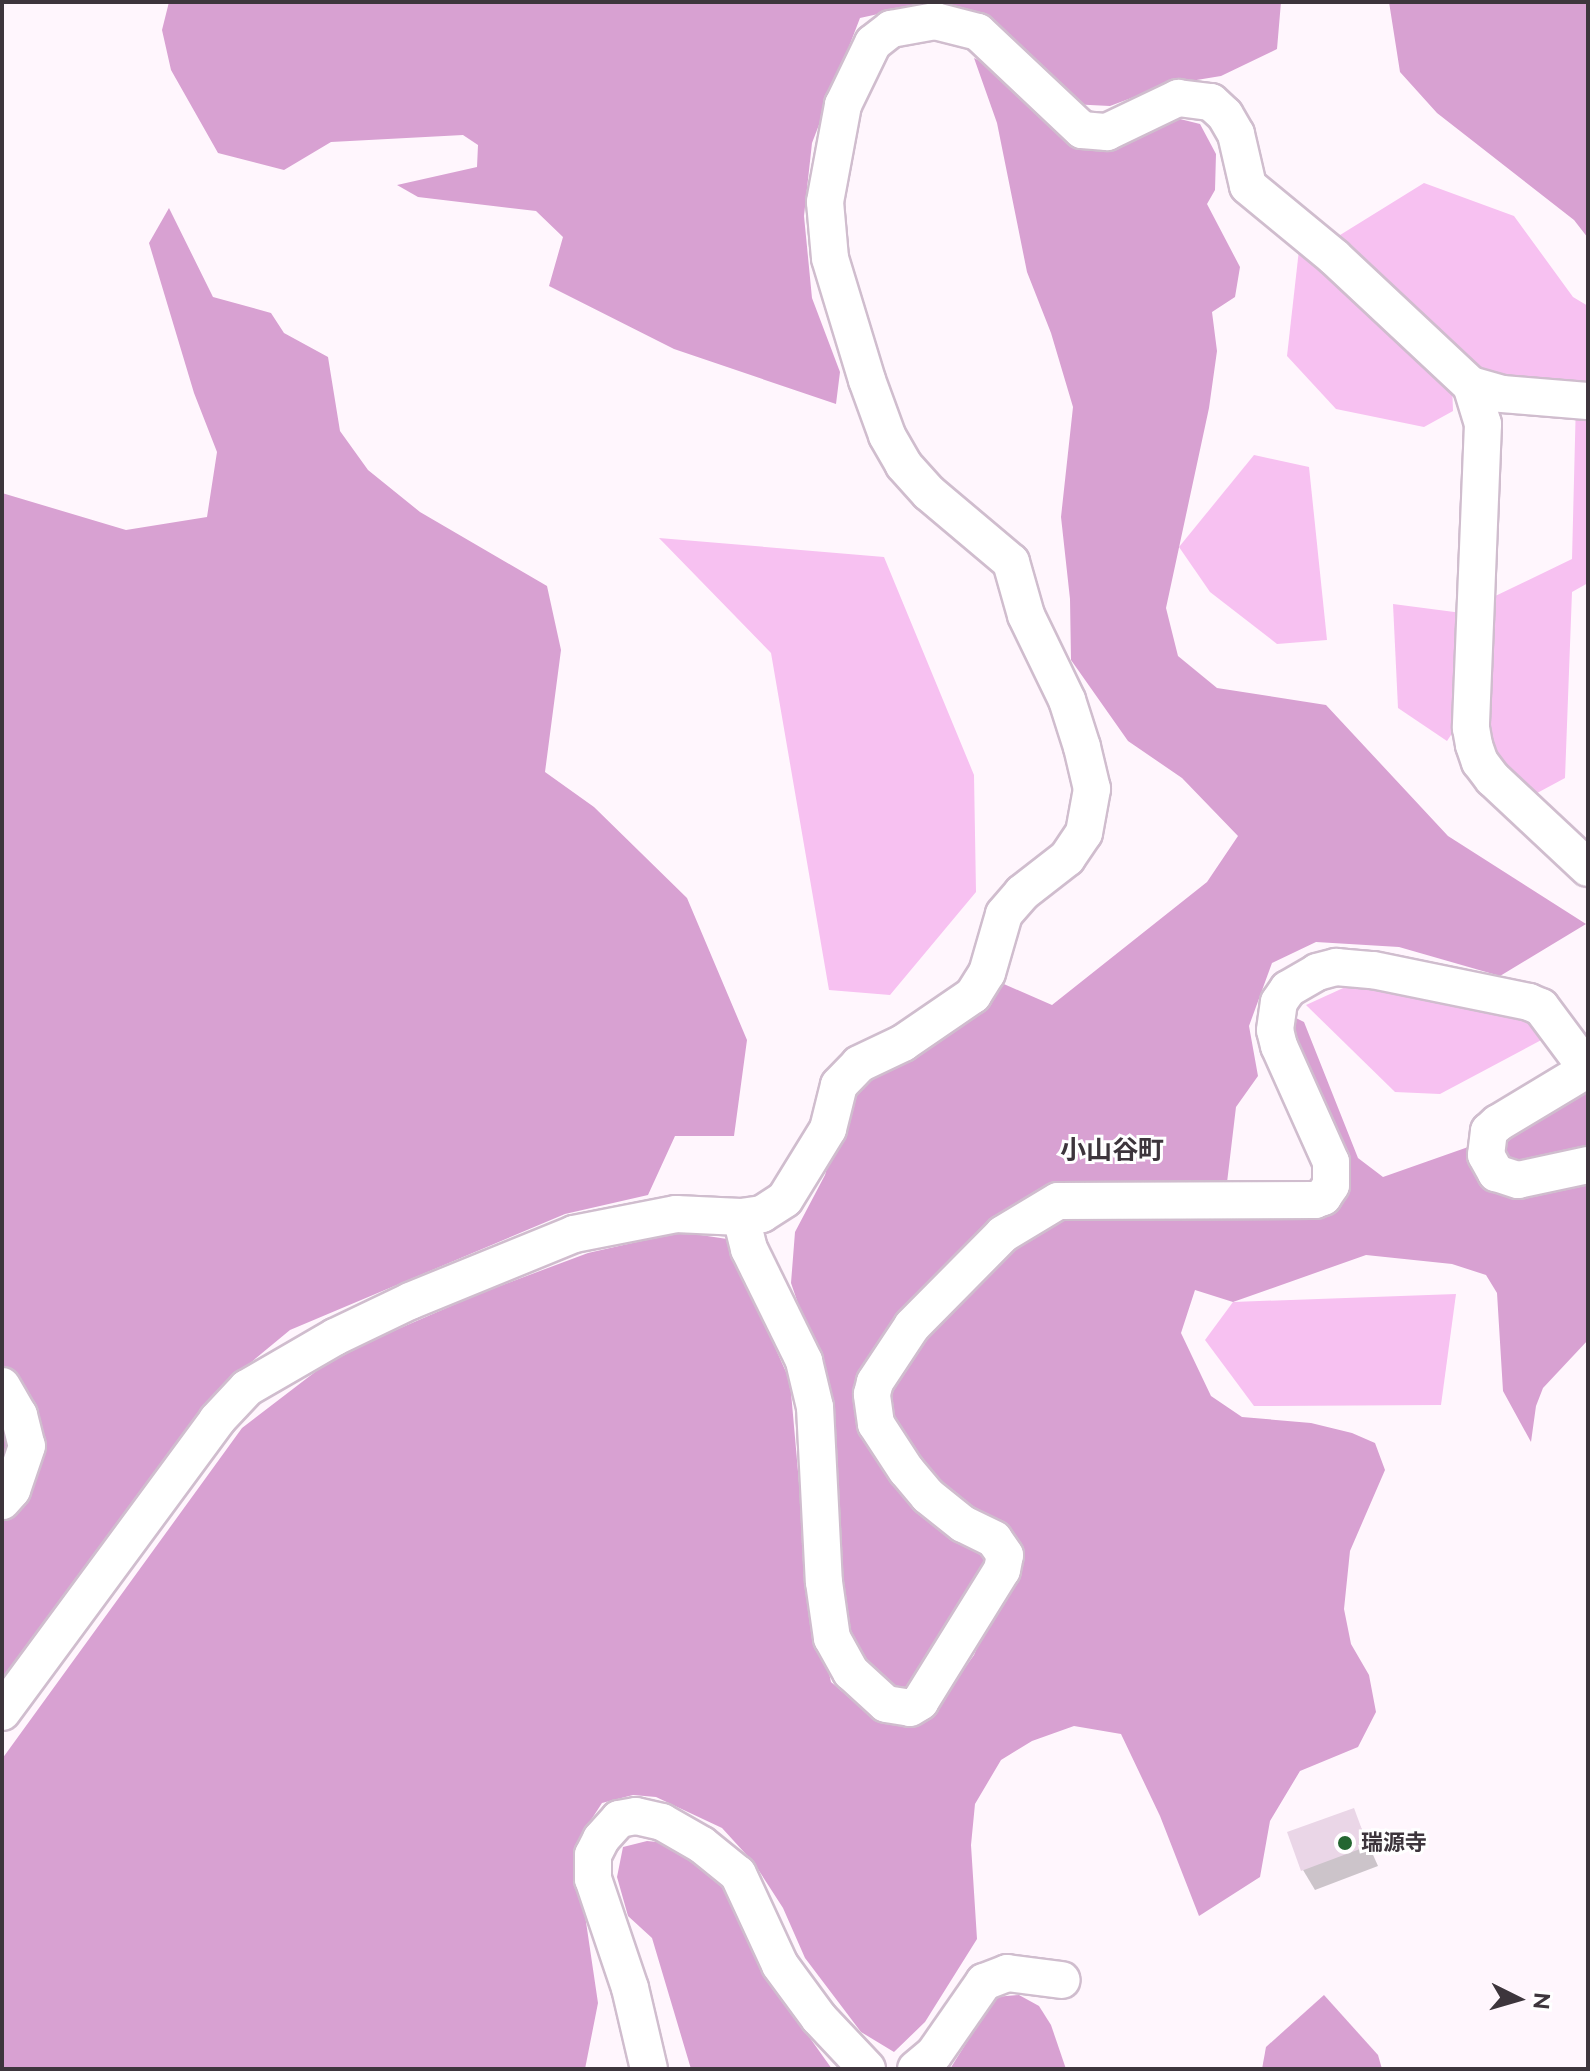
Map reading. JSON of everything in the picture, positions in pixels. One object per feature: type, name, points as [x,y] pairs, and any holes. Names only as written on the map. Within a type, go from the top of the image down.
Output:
[{"type":"street","points":[[2,1712],[217,1420],[247,1388],[335,1337],[410,1301],[574,1234],[676,1214],[741,1217],[762,1214],[785,1199],[828,1129],[839,1085],[859,1064],[903,1043],[973,995],[987,973],[1004,914],[1022,893],[1067,858],[1084,833],[1091,808],[1092,789],[1067,700],[1026,615],[1011,562],[929,493],[904,465],[887,435],[844,311],[830,258],[825,202],[843,105],[873,43],[891,29],[917,21],[948,22],[978,32],[1082,130],[1107,132],[1178,98],[1211,102],[1225,115],[1236,134],[1248,186],[1334,257],[1471,385],[1502,394],[1588,401]]},
{"type":"street","points":[[1471,385],[1483,424],[1471,728],[1474,745],[1480,762],[1493,779],[1588,868]]},
{"type":"street","points":[[741,1217],[749,1249],[804,1361],[815,1407],[824,1582],[832,1638],[851,1672],[886,1704],[910,1708],[920,1702],[986,1596],[1002,1570],[1005,1555],[994,1539],[963,1524],[928,1496],[906,1470],[876,1424],[872,1394],[875,1382],[912,1326],[1003,1234],[1058,1201],[1315,1200],[1323,1197],[1331,1185],[1331,1162],[1279,1046],[1275,1030],[1279,1002],[1288,989],[1317,972],[1336,967],[1373,970],[1541,1007],[1588,1069],[1498,1123],[1489,1131],[1486,1155],[1496,1173],[1518,1180],[1588,1165]]},
{"type":"street","points":[[2,1386],[19,1415],[27,1446],[12,1490],[2,1501]]},
{"type":"street","points":[[649,2069],[630,1988],[593,1879],[593,1855],[601,1839],[619,1819],[636,1816],[662,1822],[689,1837],[738,1874],[780,1965],[819,2018],[867,2069]]},
{"type":"street","points":[[916,2069],[934,2054],[984,1982],[1007,1973],[1062,1980]]},
{"type":"shaded area","points":[[169,2],[1281,2],[1277,49],[1221,76],[1166,85],[1110,106],[1070,104],[971,14],[919,5],[860,18],[812,143],[804,216],[812,298],[840,372],[836,404],[674,349],[549,286],[563,237],[536,211],[418,197],[397,185],[477,167],[478,145],[463,135],[331,142],[284,170],[218,153],[171,70],[162,30]]},
{"type":"shaded area","points":[[1389,2],[1588,2],[1588,238],[1574,220],[1437,113],[1400,72]]},
{"type":"shaded area","points":[[974,58],[990,66],[1077,144],[1168,116],[1200,124],[1216,154],[1215,190],[1207,204],[1240,267],[1235,297],[1212,312],[1217,351],[1209,408],[1166,608],[1178,656],[1217,688],[1326,705],[1448,836],[1586,924],[1500,976],[1399,947],[1316,942],[1272,963],[1249,1026],[1258,1076],[1236,1107],[1226,1191],[1057,1196],[866,1392],[997,1558],[912,1690],[903,1691],[877,1678],[852,1647],[840,1599],[804,1321],[791,1283],[795,1232],[825,1175],[850,1088],[982,1011],[997,981],[1052,1005],[1207,882],[1238,836],[1182,778],[1128,741],[1071,660],[1070,599],[1061,517],[1073,407],[1051,333],[1027,272],[997,123]]},
{"type":"shaded area","points":[[1424,183],[1514,216],[1573,297],[1588,306],[1588,388],[1482,377],[1332,240]]},
{"type":"shaded area","points":[[169,208],[213,297],[271,313],[284,333],[328,357],[340,431],[368,470],[420,512],[547,586],[561,650],[545,772],[594,807],[687,898],[747,1040],[734,1136],[675,1136],[648,1195],[565,1214],[290,1330],[220,1388],[2,1683],[2,493],[126,530],[207,517],[217,452],[194,393],[149,243]]},
{"type":"shaded area","points":[[1301,232],[1452,383],[1453,411],[1424,427],[1336,409],[1287,356]]},
{"type":"shaded area","points":[[1576,400],[1588,402],[1588,583],[1572,592],[1565,778],[1526,799],[1481,735],[1489,599],[1572,559]]},
{"type":"shaded area","points":[[1254,455],[1309,467],[1327,640],[1277,644],[1210,592],[1179,547]]},
{"type":"shaded area","points":[[659,538],[884,557],[974,775],[976,892],[890,995],[829,990],[771,653]]},
{"type":"shaded area","points":[[1393,604],[1462,613],[1459,723],[1447,741],[1398,708]]},
{"type":"shaded area","points":[[1352,984],[1528,1011],[1545,1038],[1440,1094],[1395,1092],[1306,1005]]},
{"type":"shaded area","points":[[1290,1015],[1304,1022],[1358,1158],[1383,1177],[1471,1146],[1483,1172],[1588,1171],[1588,1340],[1543,1388],[1536,1406],[1531,1442],[1503,1391],[1497,1293],[1486,1275],[1452,1264],[1366,1255],[1233,1302],[1195,1290],[1181,1333],[1211,1396],[1242,1417],[1311,1423],[1352,1433],[1375,1443],[1385,1470],[1350,1551],[1344,1609],[1351,1644],[1369,1675],[1376,1712],[1358,1747],[1300,1771],[1270,1821],[1260,1877],[1199,1916],[1160,1816],[1121,1734],[1074,1726],[1032,1741],[1001,1760],[975,1804],[971,1845],[977,1939],[925,2022],[894,2052],[861,2032],[805,1958],[783,1908],[754,1863],[722,1828],[656,1797],[633,1795],[602,1803],[580,1837],[577,1861],[598,2003],[585,2069],[2,2069],[2,1759],[242,1428],[336,1356],[481,1293],[588,1253],[681,1232],[727,1239],[790,1381],[807,1573],[831,1682],[859,1706],[912,1728],[931,1715],[974,1655],[1008,1575],[938,1491],[882,1402],[915,1331],[1058,1208],[1329,1204],[1286,1049]]},
{"type":"shaded area","points":[[1588,1079],[1588,1159],[1509,1172],[1493,1143]]},
{"type":"shaded area","points":[[1456,1294],[1441,1405],[1254,1406],[1205,1340],[1233,1302]]},
{"type":"shaded area","points":[[647,1841],[668,1843],[725,1889],[765,1975],[832,2069],[691,2069],[652,1938],[628,1916],[617,1877],[623,1847]]},
{"type":"shaded area","points":[[1019,1995],[1039,2006],[1051,2025],[1066,2069],[950,2069],[995,1997]]},
{"type":"shaded area","points":[[1324,1995],[1378,2055],[1382,2069],[1262,2069],[1266,2047]]},
{"type":"building","points":[[1354,1808],[1368,1846],[1301,1871],[1287,1832]]},
{"type":"place","name":"瑞源寺","points":[[1345,1843]]},
{"type":"district","name":"小山谷町","points":[[1112,1151]]}]
